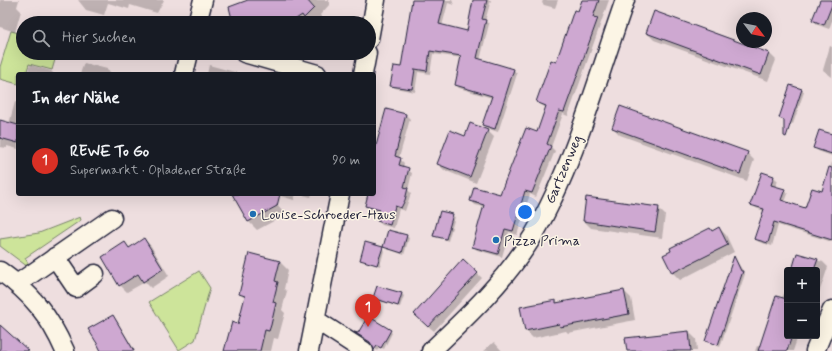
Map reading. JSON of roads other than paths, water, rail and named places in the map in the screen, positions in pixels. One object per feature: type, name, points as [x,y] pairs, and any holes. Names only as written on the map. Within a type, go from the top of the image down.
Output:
[{"type":"street","points":[[199,16],[203,0]]},
{"type":"street","points":[[373,16],[376,0]]},
{"type":"street","name":"Gartzenweg","points":[[431,351],[478,306],[500,281],[532,236],[556,190],[577,138],[625,0]]},
{"type":"street","points":[[184,72],[187,60]]},
{"type":"street","points":[[268,60],[310,72]]},
{"type":"street","points":[[363,72],[365,60]]},
{"type":"street","points":[[309,351],[340,196]]},
{"type":"street","points":[[17,284],[112,218]]},
{"type":"street","points":[[55,257],[70,292],[95,274]]},
{"type":"street","points":[[0,271],[17,284],[45,313],[65,351]]},
{"type":"street","points":[[815,351],[832,310]]},
{"type":"street","points":[[316,320],[364,351]]},
{"type":"place","name":"Louise-Schroeder-Haus","points":[[253,214]]},
{"type":"place","name":"Pizza Prima","points":[[496,240]]},
{"type":"place","name":"REWE To Go","points":[[368,327]]}]
